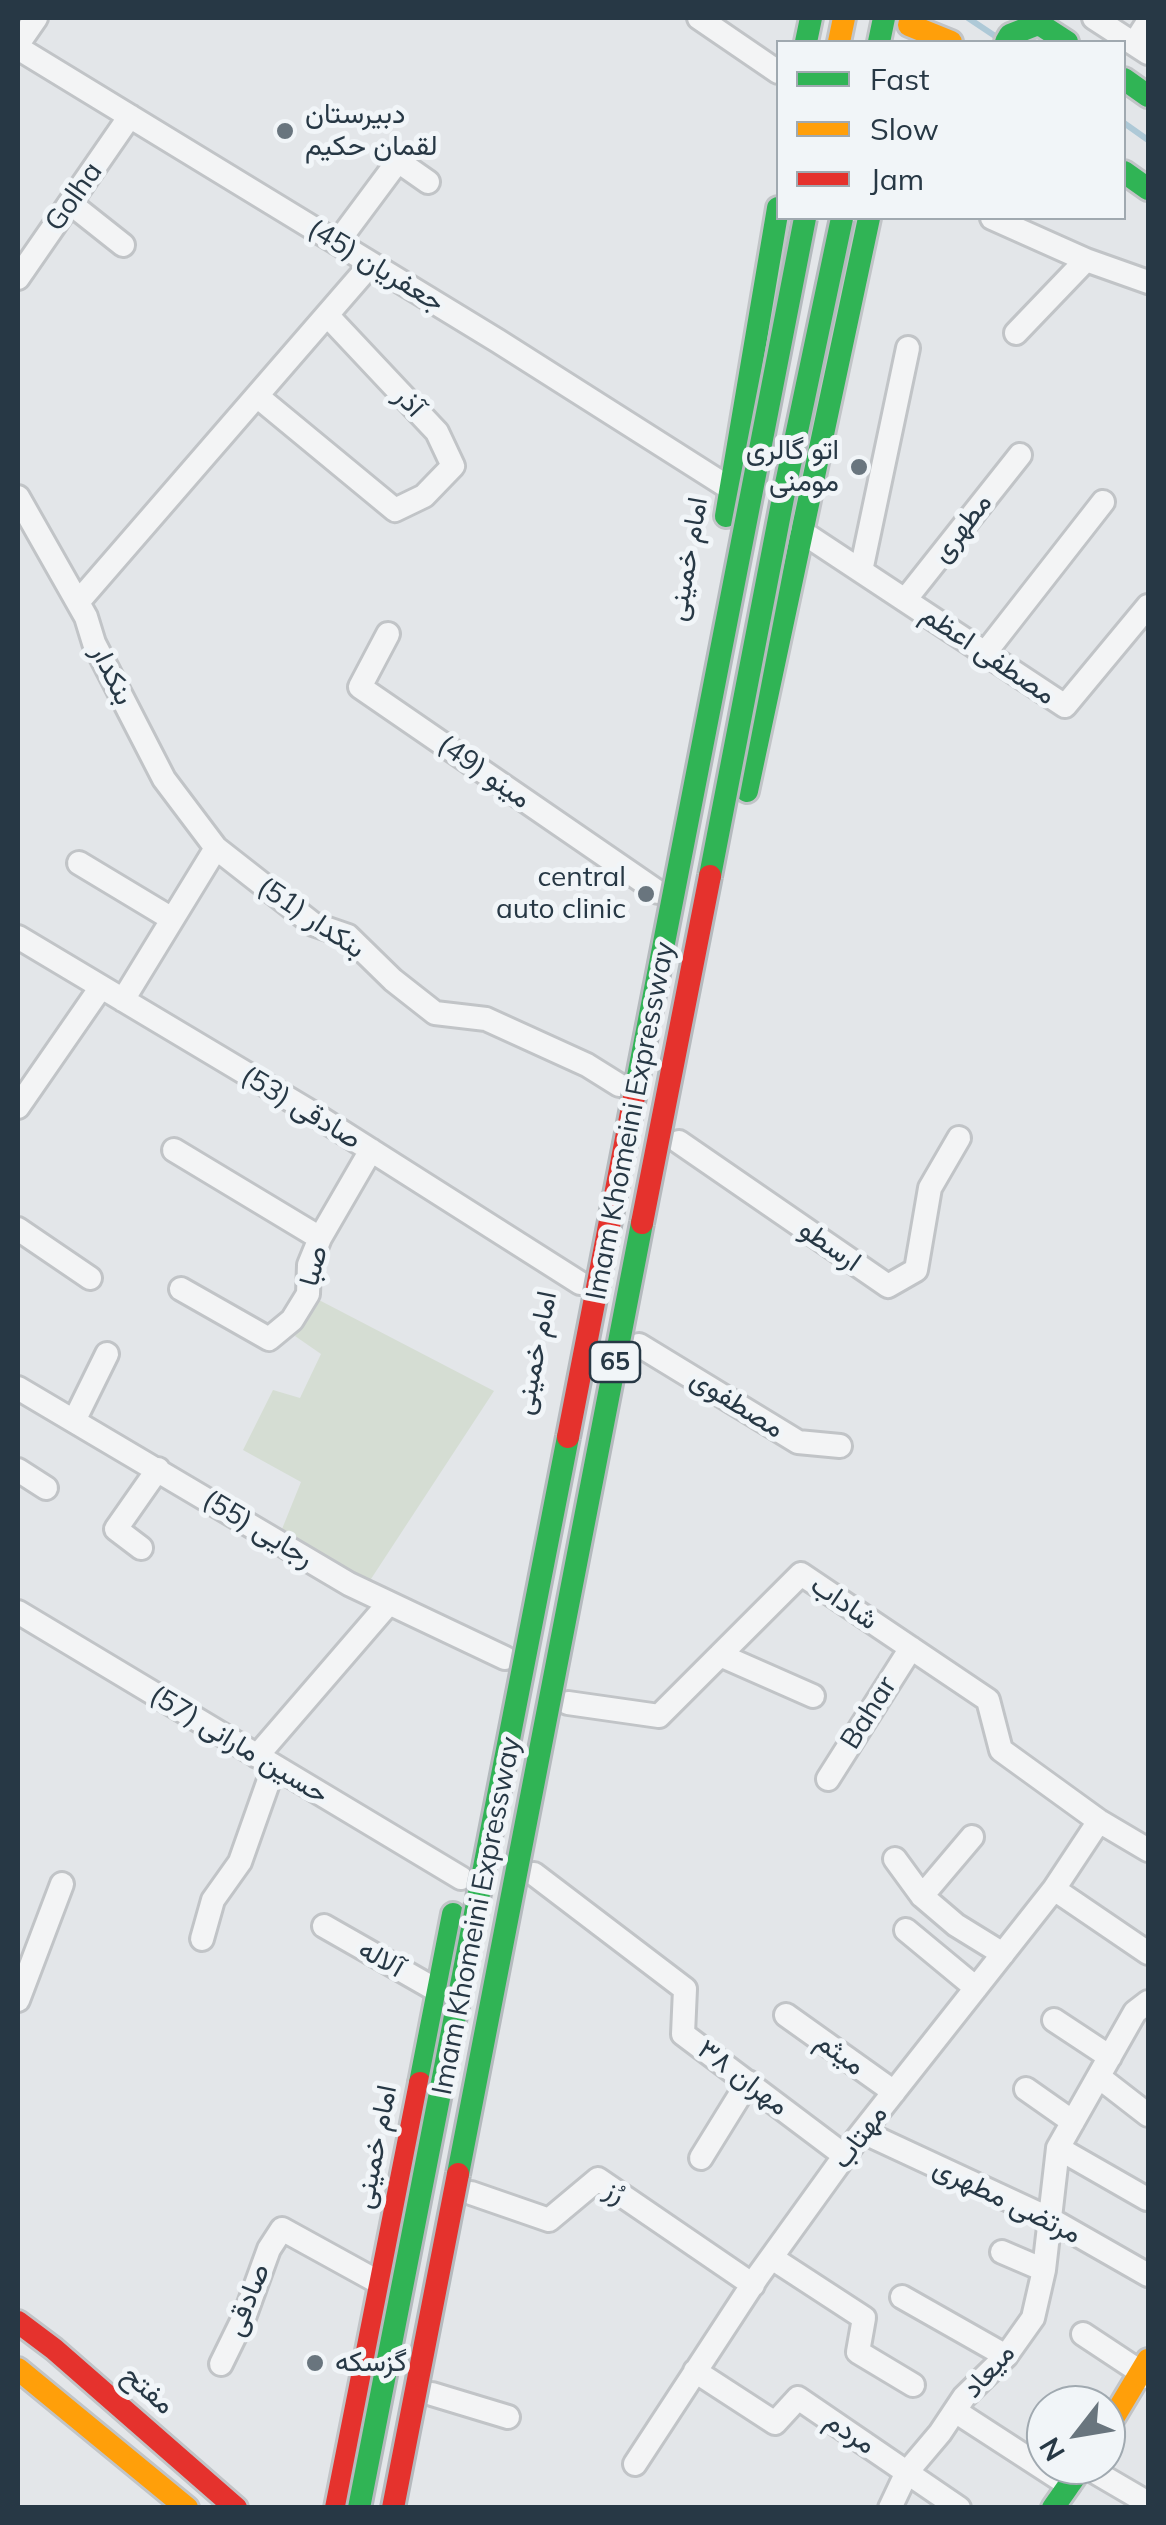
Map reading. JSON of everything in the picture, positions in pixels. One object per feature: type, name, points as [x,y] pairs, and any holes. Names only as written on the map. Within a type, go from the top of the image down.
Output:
[{"type":"main road","points":[[1007,40],[1034,21],[1064,40]]},
{"type":"main road","points":[[909,28],[945,40]]},
{"type":"main road","points":[[1126,81],[1148,96]]},
{"type":"main road","points":[[1126,173],[1148,189]]},
{"type":"main road","name":"امام خمینی","points":[[336,2508],[658,892],[776,220]]},
{"type":"main road","name":"Imam Khomeini Expressway","points":[[359,2508],[805,220]]},
{"type":"main road","name":"Imam Khomeini Expressway","points":[[392,2508],[772,556],[842,220]]},
{"type":"main road","points":[[411,2508],[765,705],[868,220]]},
{"type":"main road","points":[[696,686],[765,705]]},
{"type":"main road","name":"مفتح","points":[[18,2322],[236,2508]]},
{"type":"main road","points":[[18,2369],[187,2508]]},
{"type":"main road","points":[[1126,2400],[1146,2370]]},
{"type":"main road","points":[[1053,2508],[1069,2485]]},
{"type":"street","points":[[18,46],[36,18]]},
{"type":"street","points":[[699,18],[776,71]]},
{"type":"street","points":[[1094,18],[1141,48],[1148,22]]},
{"type":"street","name":"جعفریان (45)","points":[[18,46],[731,489]]},
{"type":"street","name":"Golha","points":[[18,278],[130,116]]},
{"type":"street","points":[[337,243],[398,161],[428,182]]},
{"type":"street","points":[[70,203],[123,246]]},
{"type":"street","points":[[996,220],[1086,260],[1148,282]]},
{"type":"street","points":[[1016,333],[1086,260]]},
{"type":"street","points":[[78,602],[371,264]]},
{"type":"street","name":"آذر","points":[[257,396],[396,510],[424,496],[453,466],[437,432],[327,314]]},
{"type":"street","points":[[861,571],[908,348]]},
{"type":"street","name":"مطهری","points":[[905,600],[1020,455]]},
{"type":"street","name":"بنکدار","points":[[18,497],[86,617],[94,643],[164,780],[216,848]]},
{"type":"street","points":[[985,653],[1103,502]]},
{"type":"street","name":"مصطفی اعظم","points":[[802,532],[1064,706],[1148,606]]},
{"type":"street","name":"مینو (49)","points":[[388,634],[360,687],[658,892]]},
{"type":"street","points":[[123,1000],[216,848]]},
{"type":"street","name":"بنکدار (51)","points":[[216,848],[314,924],[348,936],[393,980],[435,1013],[486,1019],[587,1064],[620,1085]]},
{"type":"street","points":[[79,863],[172,920]]},
{"type":"street","name":"صادقی (53)","points":[[18,938],[371,1150],[580,1283]]},
{"type":"street","points":[[18,1107],[101,987]]},
{"type":"street","name":"ارسطو","points":[[679,1142],[888,1286],[916,1270],[930,1188],[960,1138]]},
{"type":"street","points":[[174,1150],[320,1238]]},
{"type":"street","name":"صبا","points":[[181,1289],[268,1339],[292,1320],[308,1294],[309,1265],[320,1238],[371,1150]]},
{"type":"street","points":[[18,1228],[90,1278]]},
{"type":"street","name":"مصطفوی","points":[[639,1345],[798,1442],[840,1446]]},
{"type":"street","points":[[75,1419],[106,1354]]},
{"type":"street","name":"رجایی (55)","points":[[18,1388],[349,1584],[505,1658]]},
{"type":"street","points":[[141,1548],[116,1530],[158,1469]]},
{"type":"street","points":[[18,1471],[46,1488]]},
{"type":"street","name":"شاداب","points":[[568,1703],[659,1716],[801,1574],[988,1700],[1001,1750],[1098,1820],[1148,1850]]},
{"type":"street","points":[[202,1939],[212,1900],[240,1862],[266,1761],[389,1603]]},
{"type":"street","name":"حسین مارانی (57)","points":[[18,1612],[461,1878]]},
{"type":"street","name":"Bahar","points":[[828,1779],[911,1648]]},
{"type":"street","points":[[720,1654],[812,1696]]},
{"type":"street","name":"مهتاب","points":[[635,2464],[753,2285],[845,2156],[1054,1889],[1098,1820]]},
{"type":"street","points":[[922,1896],[972,1837]]},
{"type":"street","points":[[894,1860],[922,1896],[956,1925],[1003,1954]]},
{"type":"street","name":"مهران ۳۸","points":[[534,1874],[685,1989],[683,2034],[845,2156]]},
{"type":"street","points":[[18,2001],[62,1884]]},
{"type":"street","points":[[1054,1889],[1148,1953]]},
{"type":"street","name":"آلاله","points":[[324,1926],[438,1991]]},
{"type":"street","points":[[906,1930],[976,1988]]},
{"type":"street","points":[[1147,2199],[1058,2148],[1136,2012],[1148,2002]]},
{"type":"street","name":"میثم","points":[[786,2015],[894,2092]]},
{"type":"street","points":[[1054,2020],[1148,2116]]},
{"type":"street","points":[[701,2158],[748,2082]]},
{"type":"street","points":[[1026,2089],[1072,2122]]},
{"type":"street","name":"مرتضی مطهری","points":[[863,2132],[1050,2220],[1148,2276]]},
{"type":"street","name":"میعاد","points":[[890,2508],[907,2472],[964,2397],[1006,2356],[1033,2318],[1044,2270],[1058,2148]]},
{"type":"street","name":"رُز","points":[[470,2193],[549,2220],[598,2179],[753,2285]]},
{"type":"street","name":"صادقی","points":[[220,2364],[245,2316],[268,2249],[282,2229],[380,2283]]},
{"type":"street","points":[[1002,2252],[1044,2270]]},
{"type":"street","points":[[772,2258],[864,2318],[858,2352],[912,2385]]},
{"type":"street","points":[[902,2297],[1006,2356]]},
{"type":"street","points":[[1083,2334],[1146,2370]]},
{"type":"street","name":"مردم","points":[[695,2371],[774,2423],[798,2398],[959,2508]]},
{"type":"street","points":[[432,2394],[508,2417]]},
{"type":"street","points":[[955,2411],[1026,2457]]},
{"type":"street","points":[[1117,2485],[1148,2503]]},
{"type":"shaded area","points":[[319,1300],[494,1391],[369,1582],[282,1529],[301,1482],[243,1450],[273,1390],[300,1398],[321,1354],[295,1336]]},
{"type":"waterway","points":[[968,18],[995,36]]},
{"type":"waterway","points":[[1126,124],[1148,140]]},
{"type":"traffic: fast","points":[[806,40],[811,18]]},
{"type":"traffic: fast","points":[[879,40],[884,18]]},
{"type":"traffic: fast","points":[[1030,18],[1064,40]]},
{"type":"traffic: fast","points":[[1007,40],[1010,35],[1038,24]]},
{"type":"traffic: fast","points":[[1126,80],[1148,96]]},
{"type":"traffic: fast","points":[[1126,173],[1148,189]]},
{"type":"traffic: fast","points":[[726,516],[776,220]]},
{"type":"traffic: fast","points":[[635,1092],[805,220]]},
{"type":"traffic: fast","points":[[710,876],[842,220]]},
{"type":"traffic: fast","points":[[747,791],[869,220]]},
{"type":"traffic: fast","points":[[458,2174],[642,1223]]},
{"type":"traffic: fast","points":[[359,2508],[568,1437]]},
{"type":"traffic: fast","points":[[420,2083],[453,1914]]},
{"type":"traffic: fast","points":[[1053,2508],[1069,2485]]},
{"type":"traffic: slow","points":[[839,40],[844,18]]},
{"type":"traffic: slow","points":[[909,25],[946,40]]},
{"type":"traffic: slow","points":[[1126,2397],[1148,2360]]},
{"type":"traffic: slow","points":[[18,2369],[187,2508]]},
{"type":"traffic: jam","points":[[642,1223],[710,876]]},
{"type":"traffic: jam","points":[[568,1437],[635,1092]]},
{"type":"traffic: jam","points":[[336,2508],[420,2083]]},
{"type":"traffic: jam","points":[[393,2508],[458,2174]]},
{"type":"traffic: jam","points":[[18,2322],[236,2508]]},
{"type":"place","name":"دبیرستان لقمان حکیم","points":[[285,131]]},
{"type":"place","name":"اتو گالری مومنی","points":[[859,467]]},
{"type":"place","name":"central auto clinic","points":[[646,894]]},
{"type":"place","name":"گزسکه","points":[[315,2363]]}]
